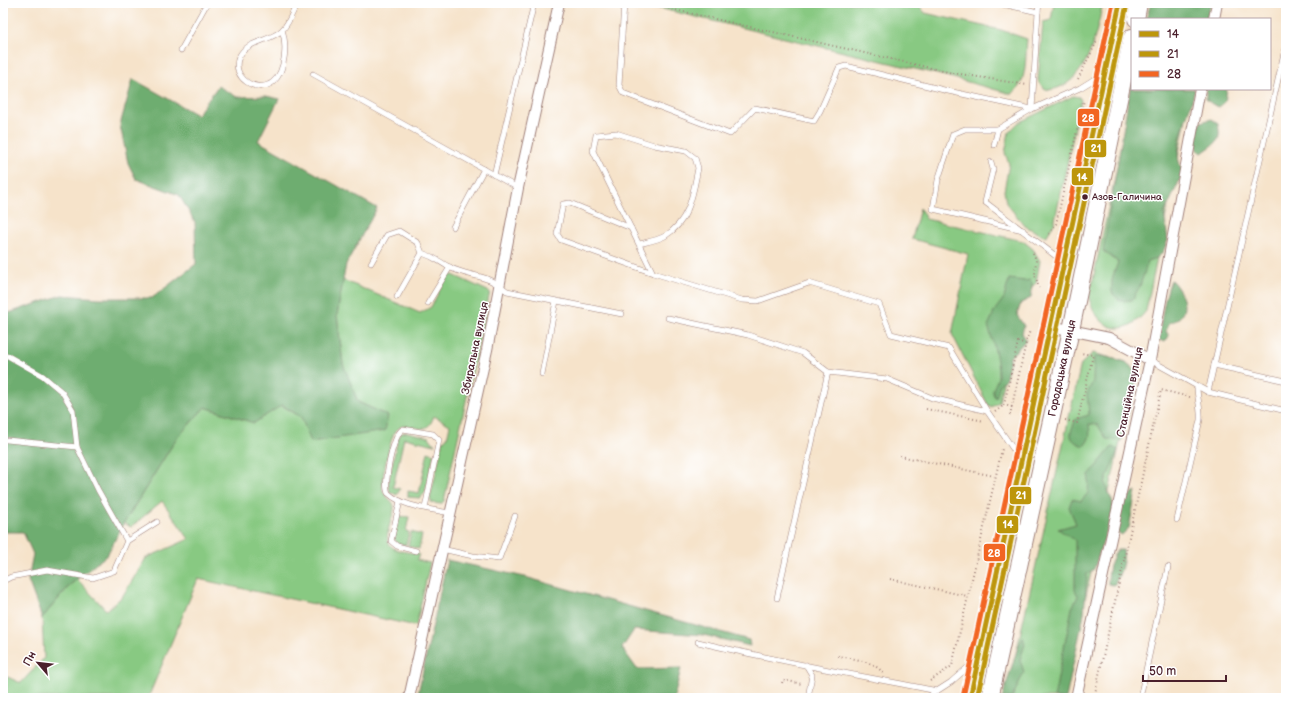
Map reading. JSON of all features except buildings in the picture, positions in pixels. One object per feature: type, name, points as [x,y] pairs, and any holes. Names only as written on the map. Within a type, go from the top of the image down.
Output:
[{"type":"main road","name":"Городоцька вулиця","points":[[970,698],[1120,3]]},
{"type":"main road","points":[[1136,18],[1139,3]]},
{"type":"main road","name":"Городоцька вулиця","points":[[990,698],[1071,330],[1131,42]]},
{"type":"street","name":"Збиральна вулиця","points":[[409,698],[500,285],[518,188],[559,3]]},
{"type":"street","points":[[1214,18],[1217,3]]},
{"type":"street","name":"Станційна вулиця","points":[[1076,698],[1150,360],[1200,90]]},
{"type":"street","points":[[1050,326],[1109,338],[1150,360]]},
{"type":"lane","points":[[181,50],[207,3]]},
{"type":"lane","points":[[282,30],[286,40],[284,60],[276,79],[265,86],[259,87],[247,82],[238,73],[237,66],[242,52],[248,47],[282,30],[297,3]]},
{"type":"lane","points":[[494,175],[534,3]]},
{"type":"lane","points":[[624,3],[619,86],[623,93],[730,134],[755,108],[814,121],[823,105],[838,68],[846,66],[948,91],[1032,109]]},
{"type":"lane","points":[[998,3],[1038,12]]},
{"type":"lane","points":[[1032,109],[1038,12],[1040,3]]},
{"type":"lane","points":[[1208,392],[1286,44]]},
{"type":"lane","points":[[1023,230],[933,209],[938,180],[953,134],[965,129],[998,129],[1032,109],[1080,88],[1105,72]]},
{"type":"lane","points":[[313,74],[518,188]]},
{"type":"lane","points":[[994,145],[998,129]]},
{"type":"lane","points":[[639,244],[665,236],[678,225],[688,210],[698,168],[697,163],[695,158],[686,151],[654,145],[616,133],[596,135],[593,151],[653,273]]},
{"type":"lane","points":[[991,162],[993,168],[985,202],[1064,262]]},
{"type":"lane","points":[[453,226],[484,169]]},
{"type":"lane","points":[[631,228],[570,203],[563,204],[557,234],[561,240],[653,273],[742,300],[758,301],[809,282],[879,304],[891,334],[949,348],[987,411],[1021,460]]},
{"type":"lane","points":[[371,264],[387,235],[394,231],[403,232],[418,243],[422,254]]},
{"type":"lane","points":[[422,254],[435,257],[450,267],[494,280],[507,291],[622,314]]},
{"type":"lane","points":[[397,297],[422,254]]},
{"type":"lane","points":[[428,303],[450,267]]},
{"type":"lane","points":[[542,374],[556,301]]},
{"type":"lane","points":[[668,318],[748,336],[802,353],[828,372],[887,379],[932,398],[987,411]]},
{"type":"lane","points":[[8,356],[43,376],[62,392],[73,410],[77,447],[98,490],[127,542]]},
{"type":"lane","points":[[1150,360],[1196,387],[1208,392],[1286,411]]},
{"type":"lane","points":[[1214,366],[1286,382]]},
{"type":"lane","points":[[777,598],[828,372]]},
{"type":"lane","points":[[1177,520],[1200,420],[1200,410],[1196,387]]},
{"type":"lane","points":[[425,508],[439,446],[438,440],[433,434],[407,429],[400,431],[397,434],[385,486],[388,493],[400,502],[425,508],[450,513]]},
{"type":"lane","points":[[7,440],[77,447]]},
{"type":"lane","points":[[400,502],[391,541],[397,546],[416,551]]},
{"type":"lane","points":[[442,549],[473,556],[499,559],[515,516]]},
{"type":"lane","points":[[3,581],[11,577],[47,570],[93,578],[114,572],[127,542],[157,522]]},
{"type":"lane","points":[[1140,698],[1168,567]]},
{"type":"lane","points":[[698,642],[771,660],[806,665],[936,691]]},
{"type":"lane","points":[[926,698],[951,682],[979,657]]},
{"type":"lane","points":[[806,665],[812,674],[808,698]]},
{"type":"path","points":[[645,3],[948,72],[1034,86]]},
{"type":"path","points":[[1078,79],[1099,34]]},
{"type":"path","points":[[1049,234],[1056,224],[1084,100]]},
{"type":"path","points":[[1033,253],[1036,260],[1035,275],[1039,288]]},
{"type":"path","points":[[1010,415],[1025,343],[1030,331]]},
{"type":"path","points":[[1012,406],[1004,405],[1018,342],[1025,343]]},
{"type":"path","points":[[1065,420],[1077,423],[1093,355],[1080,352]]},
{"type":"path","points":[[1094,698],[1161,390],[1197,399]]},
{"type":"path","points":[[926,684],[952,666],[994,476],[1002,449]]},
{"type":"path","points":[[900,456],[994,476]]},
{"type":"path","points":[[890,579],[967,596]]},
{"type":"path","points":[[838,656],[863,661],[880,668],[887,677]]},
{"type":"path","points":[[782,683],[783,680],[806,685]]},
{"type":"path","points":[[946,698],[951,694]]},
{"type":"green space","points":[[650,3],[917,3],[925,13],[1001,30],[1027,39],[1025,70],[1020,84],[1011,94],[953,78],[654,7]]},
{"type":"green space","points":[[1054,3],[1103,3],[1093,43],[1081,68],[1073,79],[1062,86],[1049,90],[1043,88],[1038,80],[1043,22],[1051,20]]},
{"type":"green space","points":[[1151,3],[1211,3],[1207,18],[1146,18]]},
{"type":"green space","points":[[133,79],[197,115],[218,86],[237,97],[266,96],[279,99],[258,141],[377,208],[346,264],[337,315],[343,364],[358,402],[388,416],[385,431],[311,442],[301,417],[282,405],[254,423],[205,407],[176,439],[124,523],[107,555],[71,584],[42,618],[28,580],[33,554],[23,532],[3,532],[3,315],[62,295],[99,298],[152,298],[196,264],[195,222],[179,195],[136,179],[128,163],[120,125]]},
{"type":"green space","points":[[1131,83],[1131,90],[1195,90],[1180,138],[1178,160],[1183,173],[1164,214],[1168,240],[1163,252],[1157,258],[1148,261],[1140,286],[1132,300],[1120,301],[1112,293],[1112,279],[1118,262],[1103,251]]},
{"type":"green space","points":[[1134,90],[1192,90],[1146,311],[1138,320],[1130,325],[1121,328],[1113,327],[1105,324],[1099,318],[1093,309],[1089,298]]},
{"type":"green space","points":[[1206,90],[1227,90],[1225,102],[1219,107],[1206,99]]},
{"type":"green space","points":[[1073,96],[1079,97],[1081,100],[1054,224],[1046,237],[1025,226],[1006,203],[1004,191],[1009,164],[1005,153],[1009,132],[1018,123]]},
{"type":"green space","points":[[1212,119],[1218,124],[1218,139],[1202,153],[1197,150],[1195,135],[1201,122]]},
{"type":"green space","points":[[920,208],[926,219],[1023,241],[1033,249],[1040,261],[1036,283],[1020,299],[999,402],[992,407],[988,405],[952,334],[968,254],[912,239]]},
{"type":"green space","points":[[451,275],[490,292],[444,501],[441,504],[432,503],[430,499],[443,441],[447,438],[450,425],[434,416],[425,428],[402,426],[395,431],[388,452],[382,486],[386,496],[392,501],[394,506],[388,532],[388,541],[390,545],[395,549],[419,554],[417,560],[430,563],[416,626],[198,579],[148,698],[3,698],[3,675],[21,683],[44,658],[42,618],[71,584],[77,579],[106,610],[122,597],[146,558],[189,539],[162,501],[131,527],[124,523],[176,439],[205,407],[254,423],[281,405],[301,417],[388,416],[358,402],[343,365],[337,315],[343,280],[420,313],[431,307],[446,278]]},
{"type":"green space","points":[[1009,279],[1025,281],[1030,280],[1032,283],[1031,298],[1021,303],[1017,315],[1024,326],[1022,333],[1026,340],[1010,357],[1006,378],[1000,384],[996,398],[993,390],[998,378],[997,363],[988,326],[995,310],[1004,298]]},
{"type":"green space","points":[[1171,280],[1180,291],[1184,304],[1184,310],[1177,320],[1169,323],[1166,331],[1169,336],[1165,342],[1159,340],[1165,302]]},
{"type":"green space","points":[[1093,353],[1126,362],[1135,375],[1063,698],[1006,698],[1081,364]]},
{"type":"green space","points":[[1103,356],[1126,362],[1138,373],[1122,440],[1106,439],[1098,425],[1089,424],[1090,436],[1084,446],[1078,444],[1072,439],[1071,432],[1076,419],[1089,415],[1087,394],[1093,381],[1094,357]]},
{"type":"green space","points":[[407,432],[429,437],[435,445],[404,438],[393,487],[400,489],[397,495],[390,492],[388,484],[398,438],[401,433]]},
{"type":"green space","points":[[1112,447],[1118,450],[1105,483],[1113,503],[1113,512],[1094,569],[1087,574],[1084,614],[1066,698],[1054,698],[1072,608],[1078,596],[1075,590],[1075,540],[1058,529],[1076,524],[1069,507],[1072,499],[1081,501],[1088,493],[1089,475]]},
{"type":"green space","points":[[428,452],[434,454],[425,493],[420,498],[408,497],[408,491],[419,493]]},
{"type":"green space","points":[[1136,491],[1129,528],[1122,535],[1117,532],[1120,514],[1127,498]]},
{"type":"green space","points":[[399,516],[409,517],[406,531],[409,532],[406,545],[398,544],[394,539]]},
{"type":"green space","points":[[411,532],[422,535],[419,549],[408,546]]},
{"type":"green space","points":[[1117,550],[1123,550],[1122,568],[1114,585],[1108,584],[1110,566]]},
{"type":"green space","points":[[447,560],[525,577],[749,640],[750,646],[703,635],[634,630],[622,648],[637,669],[681,668],[674,698],[417,698]]},
{"type":"green space","points":[[1023,637],[1025,644],[1020,660],[1024,672],[1012,698],[1002,698],[1017,650]]},
{"type":"transit line","name":"28","points":[[963,697],[1113,3]]},
{"type":"transit line","name":"14","points":[[970,698],[1120,3]]},
{"type":"transit line","name":"21","points":[[977,698],[1127,4]]},
{"type":"place","name":"Азов-Галичина","points":[[1085,197]]}]
